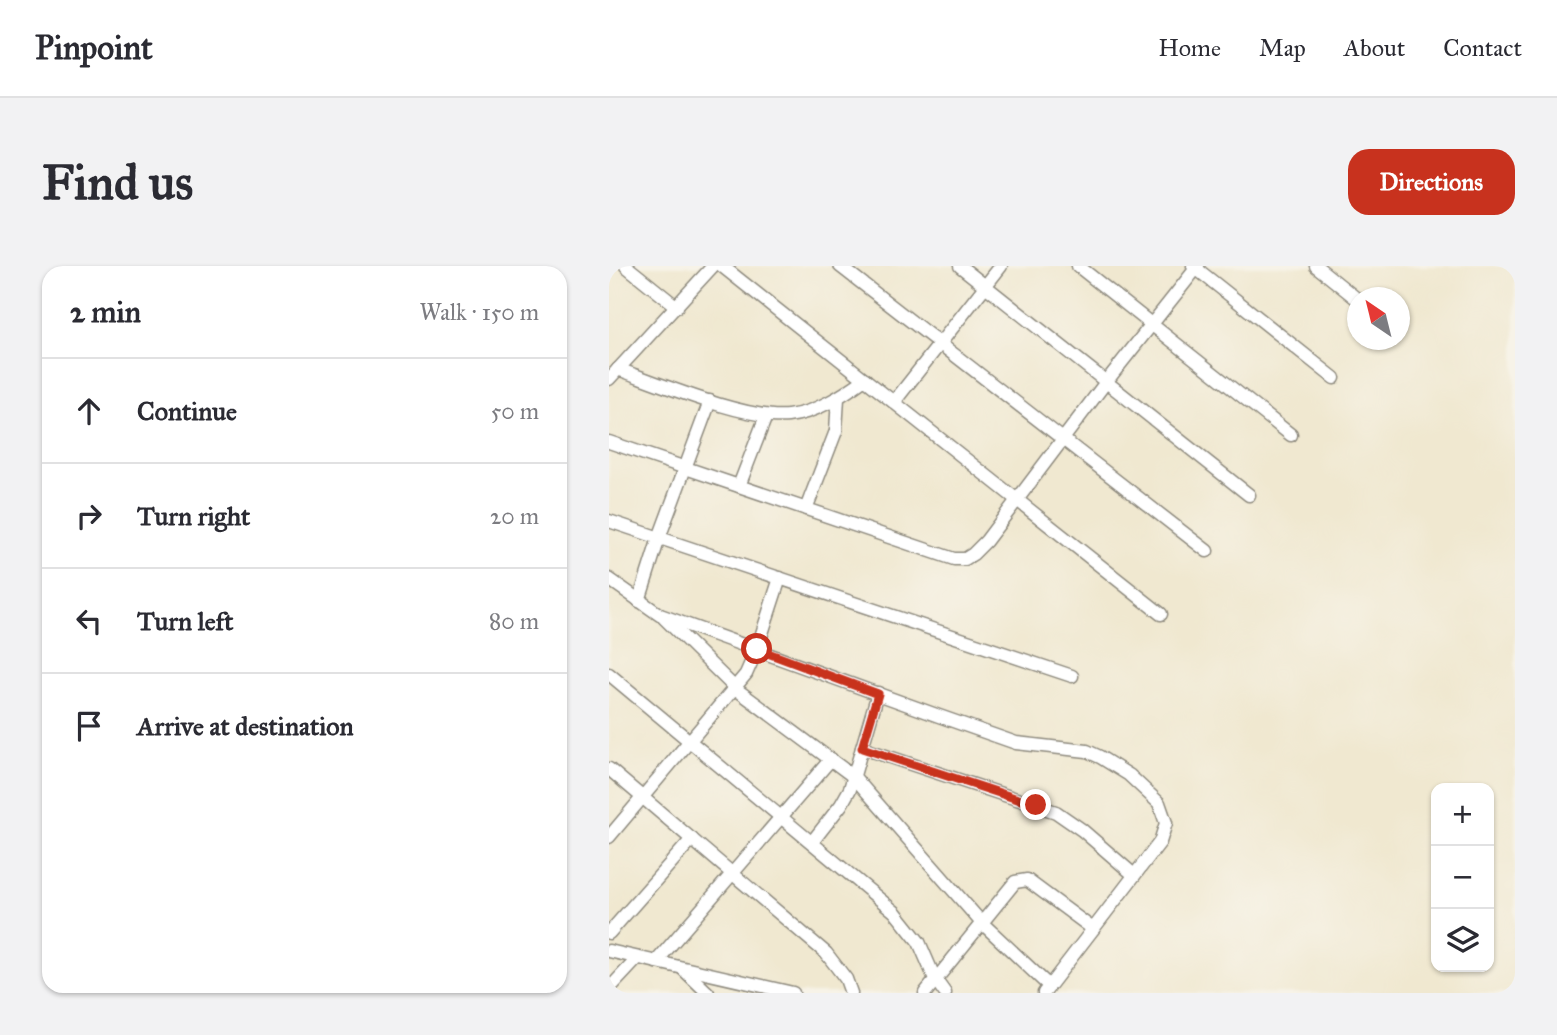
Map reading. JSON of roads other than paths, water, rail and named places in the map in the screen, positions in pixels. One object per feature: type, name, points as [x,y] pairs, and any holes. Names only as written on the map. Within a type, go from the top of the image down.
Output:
[{"type":"street","points":[[626,266],[677,307]]},
{"type":"street","points":[[713,266],[613,374],[766,416],[790,416],[838,398],[865,379]]},
{"type":"street","points":[[722,266],[1161,614]]},
{"type":"street","points":[[840,266],[1207,551]]},
{"type":"street","points":[[960,266],[1249,495]]},
{"type":"street","points":[[894,402],[1001,266]]},
{"type":"street","points":[[1078,266],[1291,435]]},
{"type":"street","points":[[1317,266],[1347,291]]},
{"type":"street","points":[[609,442],[954,559],[965,559],[986,541],[1018,501],[1196,267],[1334,378]]},
{"type":"street","points":[[806,509],[836,431],[838,398]]},
{"type":"street","points":[[639,601],[659,538],[710,401]]},
{"type":"street","points":[[739,486],[766,416]]},
{"type":"street","points":[[609,521],[1072,676]]},
{"type":"street","points":[[609,837],[746,674],[780,578]]},
{"type":"street","points":[[609,579],[660,615],[736,689],[854,777],[981,922],[1047,990],[1160,842],[1166,823],[1159,803],[1129,775],[1087,751],[1016,743],[660,615]]},
{"type":"street","points":[[609,674],[895,912],[919,942],[935,979],[945,993]]},
{"type":"street","points":[[812,842],[841,805],[854,777],[878,694]]},
{"type":"street","points":[[862,748],[1056,812],[1082,830],[1134,875]]},
{"type":"street","points":[[656,962],[831,759]]},
{"type":"street","points":[[609,769],[827,953],[846,979],[851,993]]},
{"type":"street","points":[[609,933],[692,839]]},
{"type":"street","points":[[925,993],[1015,882],[1027,880],[1093,929]]},
{"type":"street","points":[[609,951],[793,993]]},
{"type":"street","points":[[609,989],[638,958]]},
{"type":"street","points":[[683,969],[708,993]]}]
